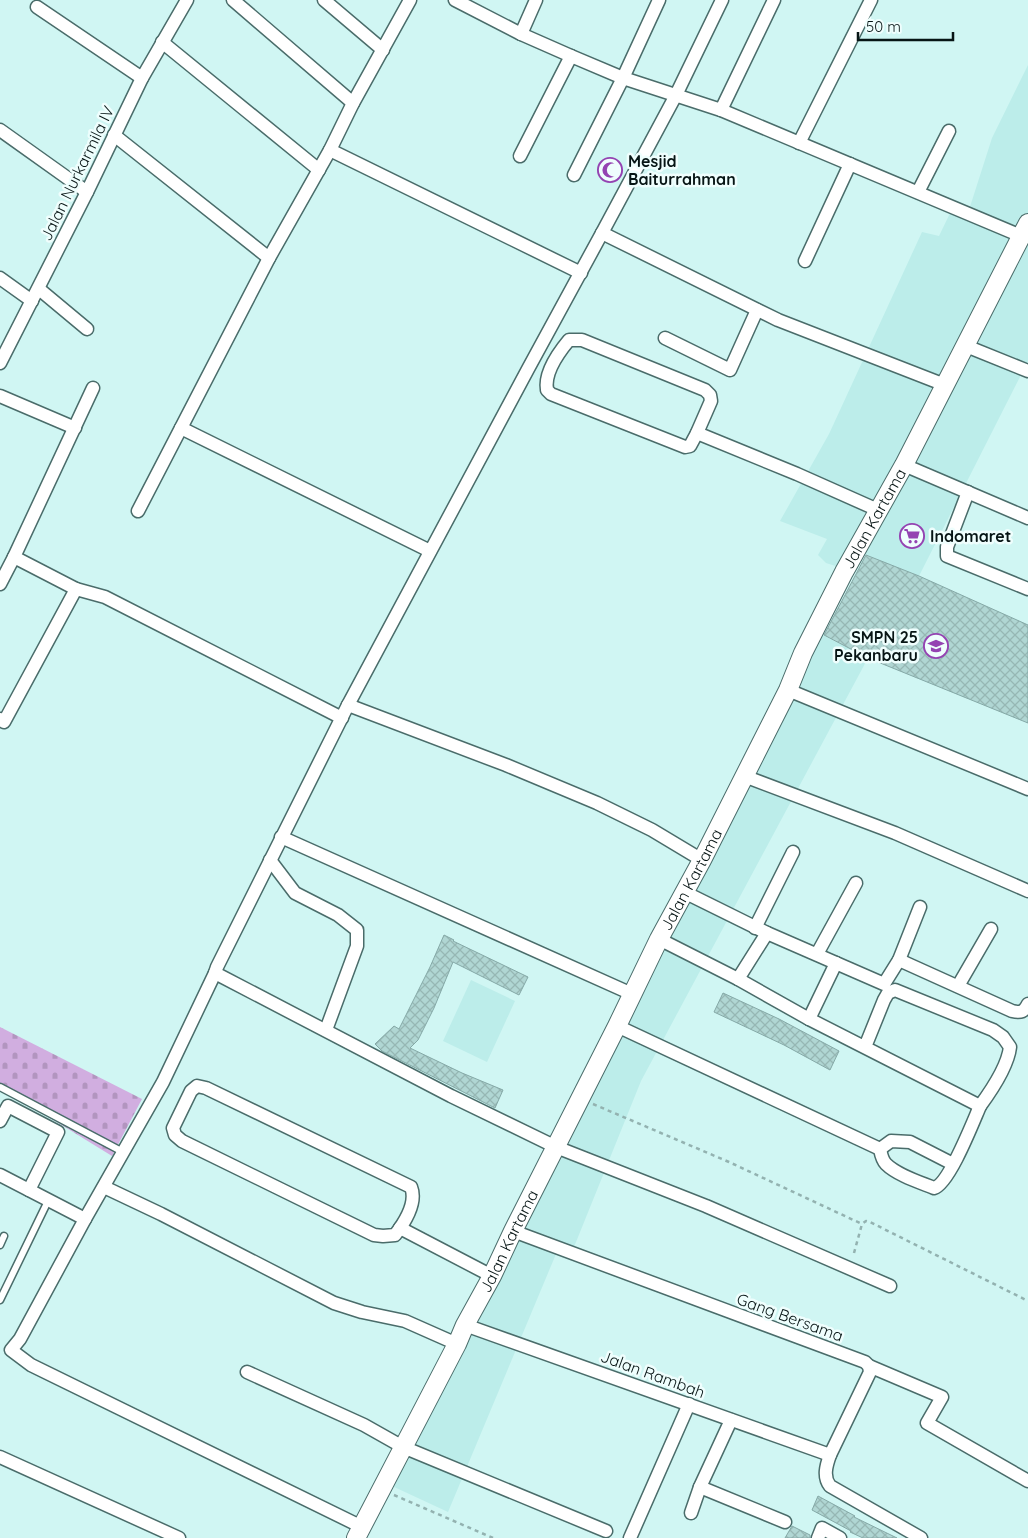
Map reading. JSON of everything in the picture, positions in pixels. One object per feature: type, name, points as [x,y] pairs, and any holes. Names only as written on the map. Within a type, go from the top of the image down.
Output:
[{"type":"main road","name":"Jalan Kartama","points":[[359,1532],[457,1344],[464,1325],[492,1276],[512,1231],[617,1026],[659,939],[702,860],[788,690],[803,653],[878,510],[904,465],[1024,230]]},
{"type":"street","name":"Jalan Nurkarmila IV","points":[[0,363],[87,192],[142,78],[187,0]]},
{"type":"street","points":[[233,0],[353,103]]},
{"type":"street","points":[[324,0],[383,50]]},
{"type":"street","points":[[138,511],[269,258],[330,150],[353,103],[410,0]]},
{"type":"street","points":[[455,0],[521,34],[623,78],[721,110],[918,192],[1024,230]]},
{"type":"street","points":[[521,34],[536,0]]},
{"type":"street","points":[[574,175],[623,78],[659,0]]},
{"type":"street","points":[[359,1532],[6,1351],[20,1338],[84,1219],[163,1082],[215,973],[216,967],[348,705],[676,95],[722,0]]},
{"type":"street","points":[[721,110],[774,0]]},
{"type":"street","points":[[799,144],[871,0]]},
{"type":"street","points":[[37,7],[142,78]]},
{"type":"street","points":[[162,42],[319,170]]},
{"type":"street","points":[[520,156],[570,56]]},
{"type":"street","points":[[0,130],[87,192]]},
{"type":"street","points":[[918,192],[949,131]]},
{"type":"street","points":[[114,135],[269,258]]},
{"type":"street","points":[[330,150],[581,273]]},
{"type":"street","points":[[806,260],[850,164]]},
{"type":"street","points":[[602,233],[778,320],[945,384]]},
{"type":"street","points":[[0,278],[32,300]]},
{"type":"street","points":[[39,288],[87,329]]},
{"type":"street","points":[[664,338],[730,370],[757,310]]},
{"type":"street","points":[[569,340],[582,340],[705,390],[710,395],[711,401],[697,433],[687,447],[551,394],[547,390],[547,378],[560,350],[569,340]]},
{"type":"street","points":[[966,346],[1028,371]]},
{"type":"street","points":[[0,584],[93,388]]},
{"type":"street","points":[[0,396],[74,428]]},
{"type":"street","points":[[181,428],[430,551]]},
{"type":"street","points":[[697,433],[878,510]]},
{"type":"street","points":[[904,465],[1028,518]]},
{"type":"street","points":[[968,492],[947,547],[947,556],[1028,589]]},
{"type":"street","points":[[14,557],[76,589],[105,597],[342,718]]},
{"type":"street","points":[[0,719],[4,722],[76,589]]},
{"type":"street","points":[[788,690],[1028,789]]},
{"type":"street","points":[[348,705],[506,765],[597,803],[652,830],[702,860]]},
{"type":"street","points":[[744,776],[894,833],[1028,891]]},
{"type":"street","points":[[281,838],[632,994]]},
{"type":"street","points":[[738,979],[761,930],[793,852]]},
{"type":"street","points":[[270,860],[295,892],[338,916],[357,930],[357,946],[326,1030]]},
{"type":"street","points":[[817,954],[856,883]]},
{"type":"street","points":[[684,892],[761,930],[884,984],[899,960],[920,907]]},
{"type":"street","points":[[958,986],[990,929]]},
{"type":"street","points":[[659,939],[738,979],[809,1019],[980,1106]]},
{"type":"street","points":[[899,960],[1012,1012],[1024,1011],[1028,1004]]},
{"type":"street","points":[[809,1019],[836,963]]},
{"type":"street","points":[[215,973],[451,1096],[556,1147],[706,1206],[890,1286]]},
{"type":"street","points":[[865,1047],[884,1000],[888,993],[895,990],[993,1030],[1010,1047],[1010,1053],[994,1085],[980,1106],[943,1183],[934,1188],[908,1178],[886,1164],[880,1148]]},
{"type":"street","points":[[617,1026],[880,1148]]},
{"type":"street","points":[[198,1086],[206,1088],[411,1187],[414,1194],[412,1205],[400,1228],[395,1235],[374,1235],[182,1140],[175,1135],[173,1128],[191,1091],[198,1086]]},
{"type":"street","points":[[0,1121],[8,1106],[58,1132],[29,1190]]},
{"type":"street","points":[[880,1148],[891,1141],[910,1142],[953,1164]]},
{"type":"street","points":[[0,1175],[84,1219]]},
{"type":"street","points":[[104,1187],[196,1231],[334,1303],[362,1312],[405,1321],[457,1344]]},
{"type":"street","points":[[400,1228],[492,1276]]},
{"type":"street","name":"Gang Bersama","points":[[512,1231],[838,1351],[942,1397],[927,1423],[1028,1481]]},
{"type":"street","name":"Jalan Rambah","points":[[464,1325],[830,1455]]},
{"type":"street","points":[[870,1366],[870,1372],[826,1465],[826,1481],[830,1486],[921,1538]]},
{"type":"street","points":[[247,1372],[364,1425],[403,1447],[606,1530]]},
{"type":"street","points":[[630,1538],[689,1404]]},
{"type":"street","points":[[691,1513],[700,1487],[731,1420]]},
{"type":"street","points":[[0,1457],[178,1538]]},
{"type":"street","points":[[700,1487],[784,1522]]},
{"type":"street","points":[[818,1538],[822,1528],[840,1538]]},
{"type":"lane","points":[[0,1087],[123,1152]]},
{"type":"lane","points":[[0,1300],[48,1201]]},
{"type":"lane","points":[[0,1245],[4,1236]]},
{"type":"path","points":[[580,1098],[729,1162],[862,1224]]},
{"type":"path","points":[[854,1253],[862,1224],[866,1220],[1028,1302]]},
{"type":"path","points":[[381,1489],[434,1514],[493,1538]]},
{"type":"shaded area","points":[[1028,65],[1028,361],[919,576],[861,553],[851,571],[826,563],[818,555],[827,539],[780,521],[829,434],[922,232],[939,236],[953,207],[968,213],[992,138]]},
{"type":"shaded area","points":[[821,634],[868,658],[641,1081],[574,1247],[556,1254],[448,1512],[392,1486]]},
{"type":"shaded area","points":[[471,980],[515,1001],[487,1062],[443,1041]]},
{"type":"green space","points":[[0,1027],[142,1099],[112,1156],[0,1087]]},
{"type":"building","name":"SMPN 25 Pekanbaru","points":[[866,555],[919,576],[1028,625],[1028,723],[868,658],[824,635]]},
{"type":"building","points":[[444,935],[528,977],[519,995],[453,962],[418,1040],[410,1048],[503,1090],[495,1108],[382,1051],[375,1044],[394,1026],[399,1029]]},
{"type":"building","points":[[723,993],[779,1019],[839,1051],[830,1070],[784,1045],[714,1012]]},
{"type":"building","points":[[818,1496],[854,1517],[897,1538],[863,1538],[850,1532],[812,1510]]},
{"type":"building","points":[[792,1526],[810,1535],[810,1538],[785,1538]]},
{"type":"place","name":"Mesjid Baiturrahman","points":[[610,170]]},
{"type":"place","name":"Indomaret","points":[[912,536]]},
{"type":"place","name":"SMPN 25 Pekanbaru","points":[[936,646]]}]
